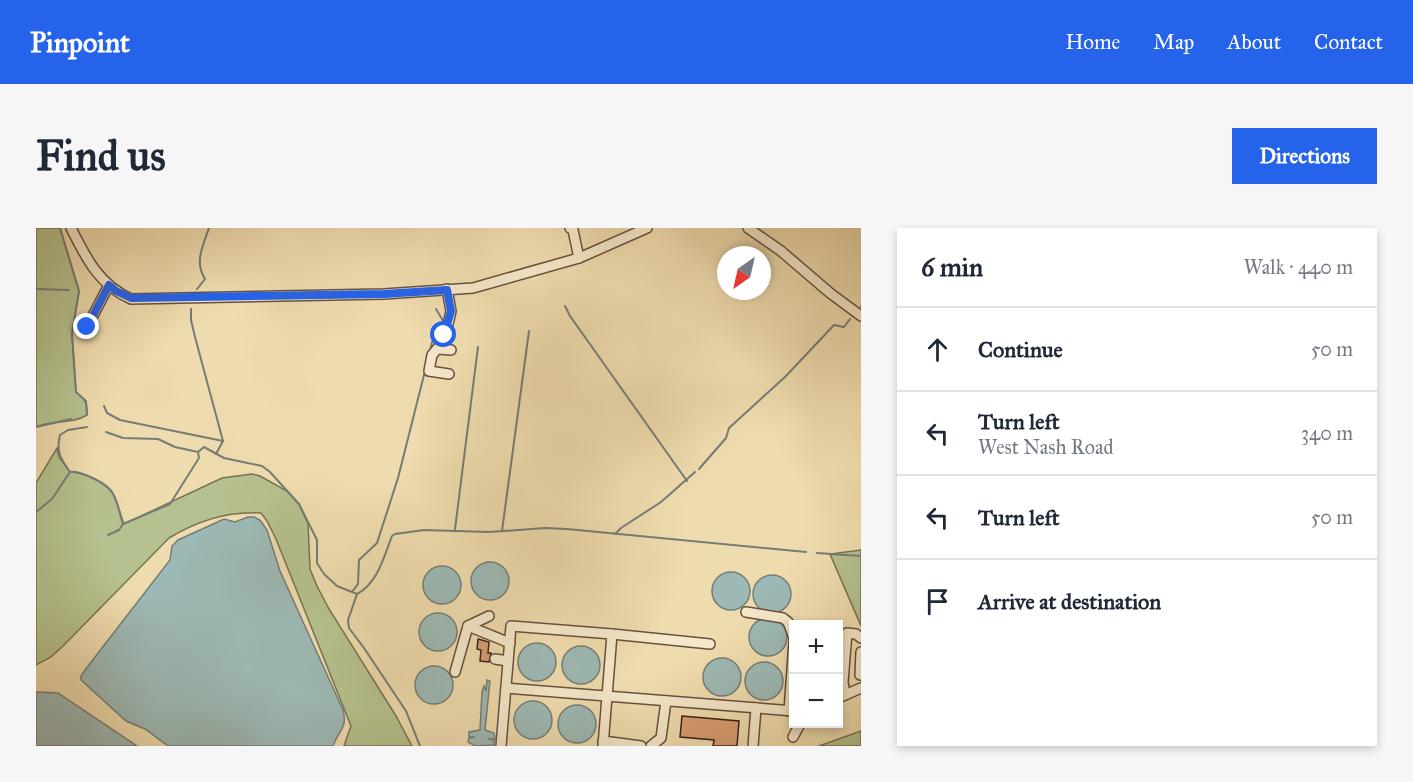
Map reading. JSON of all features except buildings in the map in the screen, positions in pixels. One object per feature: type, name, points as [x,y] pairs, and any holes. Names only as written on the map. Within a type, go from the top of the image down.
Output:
[{"type":"street","points":[[71,228],[92,268],[116,291],[131,298],[384,294],[472,288],[579,258],[647,228]]},
{"type":"street","points":[[570,228],[573,230],[579,258]]},
{"type":"street","points":[[748,228],[781,251],[861,316]]},
{"type":"street","points":[[87,327],[109,285]]},
{"type":"street","points":[[447,290],[451,311],[443,342],[432,355],[429,371],[449,374]]},
{"type":"street","points":[[438,349],[451,350]]},
{"type":"street","points":[[746,612],[783,618],[789,625]]},
{"type":"street","points":[[455,672],[468,626],[489,616]]},
{"type":"street","points":[[468,626],[510,643]]},
{"type":"street","points":[[501,746],[511,626],[708,645],[709,632]]},
{"type":"street","points":[[843,655],[847,633],[856,634],[861,638]]},
{"type":"street","points":[[612,634],[603,743],[641,746]]},
{"type":"street","points":[[860,675],[861,652]]},
{"type":"street","points":[[495,659],[508,660]]},
{"type":"street","points":[[506,688],[789,711]]},
{"type":"street","points":[[843,697],[861,688]]},
{"type":"street","points":[[651,746],[661,738],[666,701]]},
{"type":"street","points":[[753,746],[756,708]]},
{"type":"street","points":[[792,736],[797,728]]},
{"type":"green space","points":[[36,228],[60,228],[79,291],[72,334],[76,392],[85,402],[87,415],[36,427]]},
{"type":"green space","points":[[57,448],[59,457],[70,472],[93,478],[107,487],[117,503],[124,524],[222,478],[252,474],[287,491],[299,504],[308,524],[310,569],[317,586],[412,746],[344,746],[351,726],[276,539],[261,513],[213,518],[169,538],[63,646],[51,657],[36,665],[36,483]]},
{"type":"green space","points":[[861,550],[861,626],[830,554]]},
{"type":"green space","points":[[861,731],[861,746],[819,746]]},
{"type":"water","points":[[248,517],[260,520],[267,530],[280,571],[343,710],[343,725],[333,746],[168,746],[145,729],[126,721],[81,680],[85,670],[170,560],[172,546],[178,540],[224,519],[235,522]]},
{"type":"water","points":[[490,562],[503,568],[509,581],[503,594],[490,600],[477,594],[471,581],[477,568]]},
{"type":"water","points":[[442,566],[455,572],[461,585],[455,598],[442,604],[429,598],[423,585],[429,572]]},
{"type":"water","points":[[731,572],[744,578],[750,591],[744,604],[731,610],[718,604],[712,591],[718,578]]},
{"type":"water","points":[[772,575],[785,581],[791,594],[785,607],[772,613],[759,607],[753,594],[759,581]]},
{"type":"water","points":[[438,613],[451,619],[457,632],[451,645],[438,651],[425,645],[419,632],[425,619]]},
{"type":"water","points":[[768,618],[781,624],[787,637],[781,650],[768,656],[755,650],[749,637],[755,624]]},
{"type":"water","points":[[537,643],[550,649],[556,662],[550,675],[537,681],[524,675],[518,662],[524,649]]},
{"type":"water","points":[[581,646],[594,652],[600,665],[594,678],[581,684],[568,678],[562,665],[568,652]]},
{"type":"water","points":[[722,658],[735,664],[741,677],[735,690],[722,696],[709,690],[703,677],[709,664]]},
{"type":"water","points":[[764,662],[777,668],[783,681],[777,694],[764,700],[751,694],[745,681],[751,668]]},
{"type":"water","points":[[434,666],[447,672],[453,685],[447,698],[434,704],[421,698],[415,685],[421,672]]},
{"type":"water","points":[[487,680],[490,681],[485,730],[494,733],[495,739],[488,739],[494,740],[494,745],[475,746],[468,742],[469,738],[475,737],[469,737],[469,732],[480,730],[482,692],[484,686],[486,691]]},
{"type":"water","points":[[36,692],[58,693],[137,746],[36,746]]},
{"type":"water","points":[[533,701],[546,707],[552,720],[546,733],[533,739],[520,733],[514,720],[520,707]]},
{"type":"water","points":[[577,705],[590,711],[596,724],[590,737],[577,743],[564,737],[558,724],[564,711]]},
{"type":"waterway","points":[[60,228],[79,291],[72,334],[76,392],[86,401],[87,415]]},
{"type":"waterway","points":[[197,289],[205,279],[200,260],[209,228]]},
{"type":"waterway","points":[[36,289],[69,290]]},
{"type":"waterway","points":[[565,306],[687,481]]},
{"type":"waterway","points":[[191,309],[195,337],[223,441],[216,454]]},
{"type":"waterway","points":[[436,309],[445,324]]},
{"type":"waterway","points":[[699,469],[726,438],[729,428],[785,377],[834,325],[844,327],[850,319]]},
{"type":"waterway","points":[[502,531],[529,331]]},
{"type":"waterway","points":[[430,351],[432,342],[441,335]]},
{"type":"waterway","points":[[455,529],[478,347]]},
{"type":"waterway","points":[[352,592],[358,584],[359,560],[377,543],[398,478],[425,371]]},
{"type":"waterway","points":[[104,406],[107,413],[120,420],[223,441]]},
{"type":"waterway","points":[[36,427],[71,419]]},
{"type":"waterway","points":[[36,512],[52,499],[70,472],[60,454],[58,446],[60,435],[68,430],[87,427]]},
{"type":"waterway","points":[[106,432],[123,438],[158,439],[175,447],[198,452],[204,447],[224,458],[262,466],[270,472],[299,504],[317,540],[317,563],[324,574],[337,586],[357,594],[348,620],[349,628],[406,711],[420,746]]},
{"type":"waterway","points":[[108,535],[119,530],[123,524],[170,504],[199,458],[198,452]]},
{"type":"waterway","points":[[70,472],[88,476],[110,489],[116,499],[123,524]]},
{"type":"waterway","points":[[615,534],[661,502],[695,472]]},
{"type":"waterway","points":[[357,594],[375,576],[392,536],[424,530],[489,532],[545,528],[567,529],[806,552]]},
{"type":"waterway","points":[[817,553],[861,556]]},
{"type":"route","points":[[87,327],[109,285],[131,298],[384,294],[447,290],[451,311],[444,335]]}]
